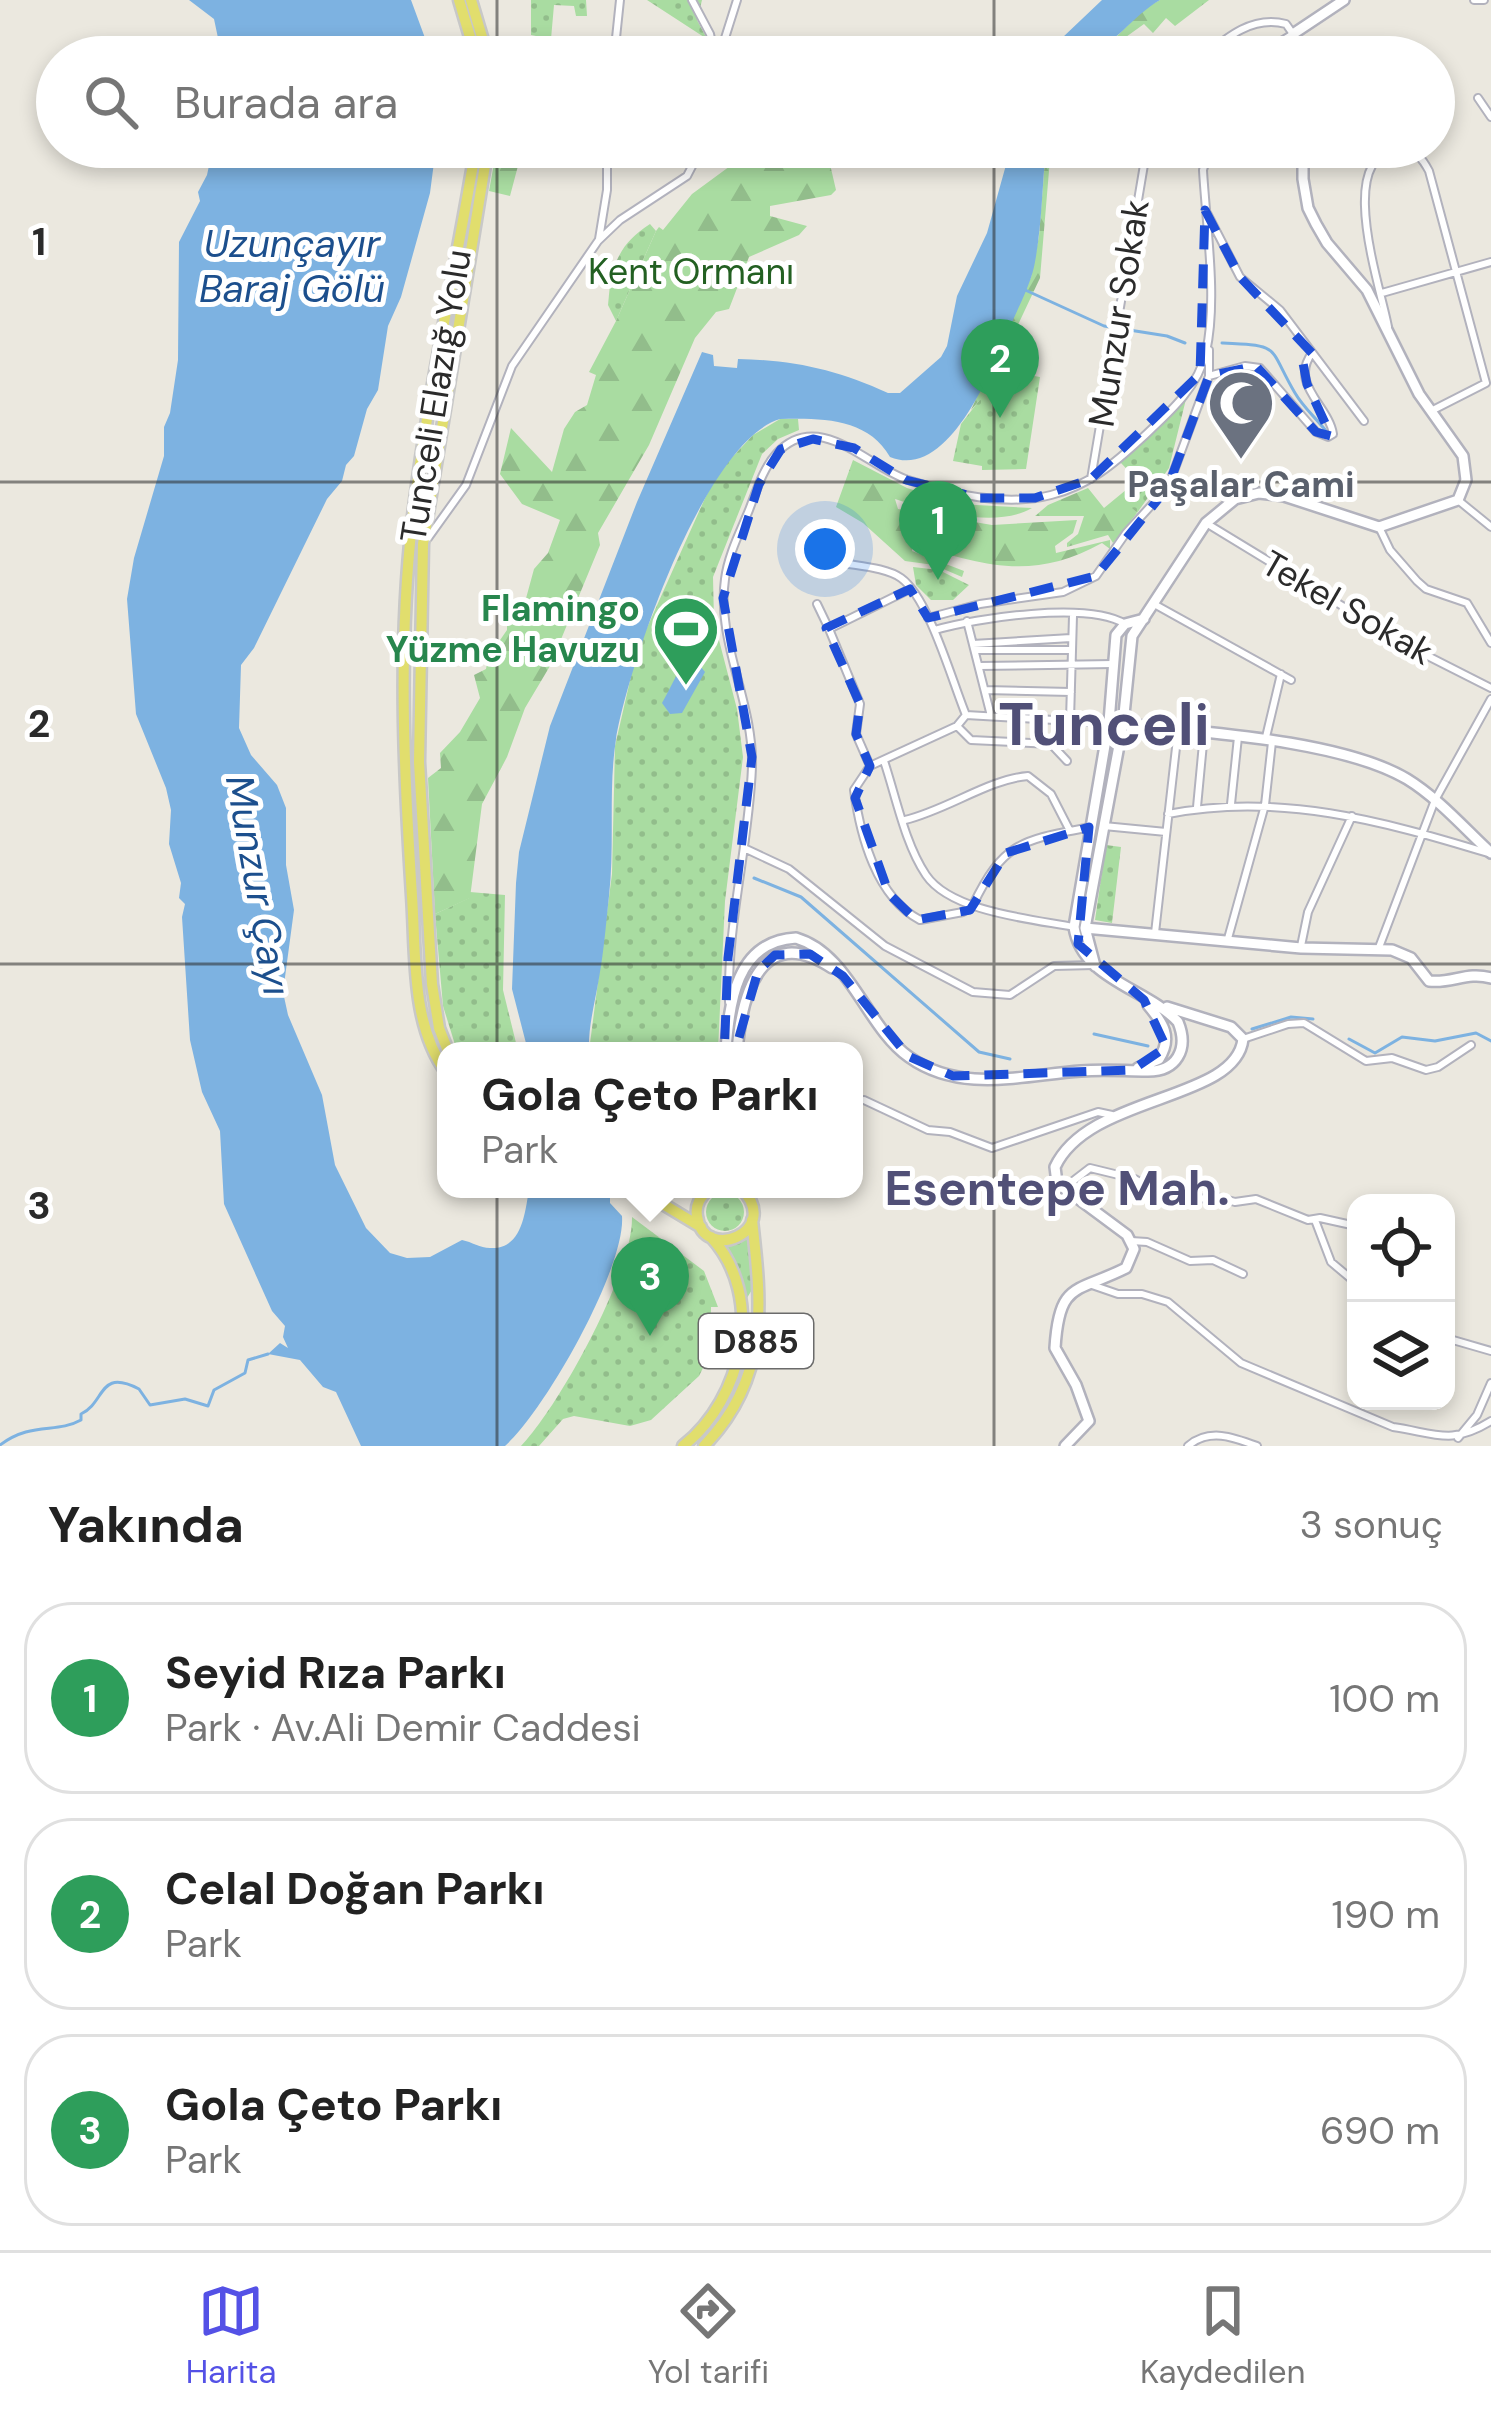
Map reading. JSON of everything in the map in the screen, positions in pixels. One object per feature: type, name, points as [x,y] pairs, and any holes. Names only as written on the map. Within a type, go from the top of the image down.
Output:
[{"type":"main road","points":[[459,0],[470,36]]},
{"type":"main road","points":[[471,0],[482,36]]},
{"type":"main road","points":[[1293,34],[1344,0]]},
{"type":"main road","name":"Tunceli Elazığ Yolu","points":[[437,1053],[426,1030],[416,954],[404,763],[409,560],[473,168]]},
{"type":"main road","name":"Tunceli Elazığ Yolu","points":[[444,1042],[432,984],[419,762],[423,544],[485,168]]},
{"type":"main road","points":[[1080,928],[1123,724],[1132,636],[1206,523],[1234,499],[1269,492],[1378,527],[1458,500],[1466,480],[1463,456],[1430,412],[1367,290],[1327,243],[1308,208],[1305,168]]},
{"type":"main road","points":[[727,1042],[730,1012],[749,959],[759,948],[782,939],[808,942],[843,976],[900,1050],[953,1076],[986,1082],[1082,1071],[1165,1070],[1175,1063],[1183,1046],[1174,1017],[1095,966],[1079,946],[1089,827],[1109,722],[1116,635],[1126,624],[1144,619]]},
{"type":"main road","points":[[1123,724],[1268,741],[1372,764],[1403,777],[1435,800],[1491,854]]},
{"type":"main road","points":[[1080,928],[1301,948],[1392,950],[1411,958],[1429,981],[1473,974],[1491,978]]},
{"type":"main road","points":[[739,1042],[758,971],[776,955],[810,954],[843,976]]},
{"type":"main road","points":[[1065,1446],[1086,1427],[1088,1413],[1059,1359],[1055,1340],[1064,1301],[1085,1282],[1126,1268],[1132,1258],[1131,1241],[1054,1176],[1060,1156],[1112,1114],[1170,1096],[1231,1066],[1242,1051],[1243,1039],[1231,1027],[1144,1000]]},
{"type":"main road","points":[[652,1198],[711,1237],[736,1238],[752,1220],[747,1198]]},
{"type":"main road","points":[[701,1227],[697,1209],[702,1198]]},
{"type":"main road","name":"D885","points":[[704,1446],[743,1395],[754,1361],[757,1288],[752,1220]]},
{"type":"main road","name":"D885","points":[[683,1446],[700,1431],[724,1396],[739,1358],[742,1319],[736,1284],[711,1237]]},
{"type":"street","points":[[616,36],[620,0]]},
{"type":"street","points":[[692,0],[711,36]]},
{"type":"street","points":[[724,36],[737,0]]},
{"type":"street","points":[[1230,36],[1242,27],[1276,21],[1286,24],[1293,34],[1290,36]]},
{"type":"street","points":[[1478,98],[1491,117]]},
{"type":"street","points":[[598,242],[607,168]]},
{"type":"street","points":[[409,560],[466,485],[512,366],[598,242],[620,220],[687,176],[691,168]]},
{"type":"street","name":"Munzur Sokak","points":[[1091,479],[1143,168]]},
{"type":"street","points":[[928,619],[980,604],[1063,592],[1096,576],[1126,533],[1168,487],[1209,376],[1205,168]]},
{"type":"street","points":[[1370,168],[1364,217],[1389,331]]},
{"type":"street","points":[[1426,168],[1489,383],[1430,412]]},
{"type":"street","points":[[1205,210],[1240,277],[1280,310],[1364,421]]},
{"type":"street","points":[[1382,293],[1491,262]]},
{"type":"street","points":[[730,1012],[728,958],[752,770],[750,725],[726,628],[724,588],[737,539],[775,455],[801,440],[826,439],[854,448],[906,480],[996,499],[1045,497],[1091,479],[1172,411],[1200,374],[1208,346]]},
{"type":"street","points":[[1209,376],[1245,366],[1260,368],[1316,432],[1328,437],[1333,434],[1332,425],[1311,395],[1305,374],[1312,353]]},
{"type":"street","points":[[1458,500],[1491,527]]},
{"type":"street","name":"Tekel Sokak","points":[[1206,523],[1408,646],[1491,688]]},
{"type":"street","points":[[1378,527],[1390,550],[1417,581],[1470,606],[1491,643]]},
{"type":"street","points":[[837,562],[893,574],[910,589],[934,631],[966,715]]},
{"type":"street","points":[[829,629],[910,589]]},
{"type":"street","points":[[817,604],[860,704],[856,734],[870,766]]},
{"type":"street","points":[[1154,604],[1291,680]]},
{"type":"street","points":[[934,631],[1021,614],[1111,617],[1126,624]]},
{"type":"street","points":[[1070,720],[1073,616]]},
{"type":"street","points":[[967,621],[991,716]]},
{"type":"street","points":[[974,647],[1072,638]]},
{"type":"street","points":[[974,647],[1072,650]]},
{"type":"street","points":[[979,666],[1114,664]]},
{"type":"street","points":[[1227,942],[1265,805],[1268,741],[1282,674]]},
{"type":"street","points":[[984,690],[1071,692]]},
{"type":"street","points":[[1378,950],[1435,800],[1491,699]]},
{"type":"street","points":[[966,715],[1123,724]]},
{"type":"street","points":[[966,715],[957,726],[870,766],[856,783],[855,798],[869,853],[889,894],[920,920],[963,912],[973,905],[990,870],[1026,842],[1102,825],[1166,832]]},
{"type":"street","points":[[957,726],[971,740],[1051,744],[1067,761]]},
{"type":"street","points":[[1154,937],[1178,730]]},
{"type":"street","points":[[1197,808],[1204,733]]},
{"type":"street","points":[[1231,804],[1238,737]]},
{"type":"street","points":[[884,761],[928,879],[973,905],[1080,928]]},
{"type":"street","points":[[904,820],[938,812],[1004,780],[1028,776],[1051,794],[1070,831]]},
{"type":"street","points":[[1168,814],[1231,804],[1265,805],[1352,816],[1491,854]]},
{"type":"street","points":[[1301,948],[1308,912],[1352,816]]},
{"type":"street","points":[[744,848],[789,868],[885,946],[973,992],[1010,994],[1054,965],[1095,966]]},
{"type":"street","points":[[1243,1039],[1304,1023],[1366,1061],[1392,1058],[1426,1070],[1471,1045]]},
{"type":"street","points":[[864,1100],[928,1130],[950,1132],[992,1148],[1098,1112],[1112,1114]]},
{"type":"street","points":[[1064,1188],[1094,1168],[1136,1179],[1161,1194],[1197,1199],[1217,1196],[1235,1202],[1256,1198],[1315,1220],[1347,1225]]},
{"type":"street","points":[[1315,1220],[1331,1262],[1347,1275]]},
{"type":"street","points":[[1131,1241],[1147,1242],[1190,1262],[1213,1260],[1243,1274]]},
{"type":"street","points":[[1085,1282],[1118,1294],[1142,1294],[1168,1302],[1235,1359],[1393,1427],[1418,1431],[1437,1441],[1456,1440],[1491,1421]]},
{"type":"street","points":[[1455,1341],[1491,1351]]},
{"type":"street","points":[[1456,1440],[1477,1414],[1491,1383]]},
{"type":"street","points":[[1188,1446],[1200,1437],[1214,1435],[1257,1446]]},
{"type":"highlighted area","points":[[1205,210],[1240,277],[1312,353],[1303,363],[1307,384],[1331,436],[1316,432],[1256,366],[1209,376],[1168,487],[1096,576],[928,618],[910,589],[826,628],[860,704],[856,734],[870,766],[855,798],[889,894],[916,920],[970,910],[1006,853],[1089,827],[1078,944],[1144,1000],[1166,1047],[1132,1070],[953,1076],[908,1056],[843,976],[810,954],[775,955],[758,971],[738,1041],[745,1192],[719,1184],[728,958],[752,757],[723,598],[759,484],[781,449],[813,439],[854,448],[906,480],[980,498],[1035,498],[1091,479],[1200,374]]},
{"type":"green space","points":[[531,0],[586,0],[587,16],[576,16],[574,6],[554,5],[551,36],[531,35]]},
{"type":"green space","points":[[647,0],[702,0],[697,20],[702,36]]},
{"type":"green space","points":[[1160,0],[1209,0],[1175,26],[1166,18],[1153,33],[1144,24],[1127,36],[1117,36]]},
{"type":"green space","points":[[493,168],[517,168],[510,196],[489,191]]},
{"type":"green space","name":"Kent Ormanı","points":[[727,168],[831,168],[836,190],[831,195],[770,206],[770,216],[807,226],[799,235],[749,257],[729,309],[716,312],[695,338],[649,445],[598,533],[600,545],[550,666],[525,708],[507,757],[482,804],[470,898],[435,914],[428,778],[441,768],[440,753],[460,732],[480,698],[474,675],[486,669],[488,659],[497,658],[498,643],[507,630],[507,613],[525,602],[534,569],[548,553],[560,520],[522,504],[500,474],[511,428],[552,472],[564,429],[575,412],[587,405],[596,375],[589,372],[656,231],[663,230],[692,194]]},
{"type":"green space","points":[[1044,168],[1049,168],[1040,278],[986,393],[971,410],[1031,277]]},
{"type":"green space","points":[[650,224],[656,231],[616,321],[608,305],[611,274],[624,278],[612,272],[619,256]]},
{"type":"green space","points":[[995,369],[1040,377],[1026,469],[982,470],[982,466],[953,461],[961,424],[985,393]]},
{"type":"green space","points":[[1188,391],[1169,468],[1137,513],[1128,505],[1145,488],[1120,462]]},
{"type":"green space","points":[[780,419],[798,419],[799,430],[778,439],[762,454],[713,577],[714,621],[737,709],[743,757],[725,901],[718,1042],[590,1042],[612,874],[615,746],[637,650],[706,496],[722,468],[753,435]]},
{"type":"green space","points":[[853,460],[907,488],[958,504],[1032,508],[983,518],[895,499],[898,509],[992,525],[1077,520],[1073,533],[1055,546],[1056,553],[1110,540],[1110,549],[1102,543],[1054,562],[1009,566],[913,544],[912,551],[964,571],[962,577],[934,565],[905,561],[863,523],[836,507]]},
{"type":"green space","points":[[1138,480],[1146,488],[1129,505],[1137,513],[1113,543],[1108,535],[1067,547],[1084,516],[1035,516],[1048,505],[1088,488],[1104,508]]},
{"type":"green space","points":[[913,567],[939,570],[969,585],[953,600],[931,600],[916,585]]},
{"type":"green space","points":[[1106,845],[1121,847],[1112,923],[1095,920]]},
{"type":"green space","points":[[470,892],[505,895],[503,990],[516,1042],[454,1042],[443,1006],[435,914],[469,898]]},
{"type":"green space","points":[[711,1198],[739,1198],[743,1219],[732,1230],[718,1230],[707,1219]]},
{"type":"green space","points":[[632,1217],[704,1271],[718,1307],[711,1307],[710,1354],[699,1376],[651,1420],[630,1426],[574,1416],[563,1419],[539,1446],[521,1446],[555,1401],[592,1337],[621,1270]]},
{"type":"green space","points":[[750,1231],[753,1288],[747,1298],[725,1245]]},
{"type":"water","points":[[189,0],[411,0],[424,36],[218,36],[214,19]]},
{"type":"water","points":[[1102,0],[1160,0],[1116,36],[1064,36]]},
{"type":"water","name":"Uzunçayır Baraj Gölü","points":[[208,168],[433,168],[401,297],[388,326],[378,390],[342,481],[327,499],[254,648],[241,665],[239,728],[251,755],[277,785],[286,808],[286,865],[294,910],[283,992],[322,1095],[335,1165],[366,1228],[390,1253],[430,1257],[462,1240],[490,1248],[509,1243],[520,1228],[528,1198],[610,1198],[622,1216],[611,1269],[580,1337],[541,1402],[505,1446],[361,1446],[336,1392],[323,1387],[300,1360],[268,1354],[280,1343],[288,1348],[285,1326],[272,1311],[224,1204],[220,1131],[202,1092],[190,1040],[185,904],[179,898],[181,883],[169,844],[171,810],[136,714],[127,599],[164,456],[164,427],[178,360],[179,242]]},
{"type":"water","points":[[1005,168],[1044,168],[1034,267],[1026,290],[980,393],[949,437],[931,453],[911,460],[890,457],[869,434],[843,423],[780,419],[752,436],[724,468],[698,511],[653,611],[616,739],[611,876],[590,1042],[526,1042],[512,989],[516,883],[519,852],[550,726],[637,502],[702,352],[713,355],[714,366],[737,368],[738,359],[797,364],[900,393],[947,346],[957,296],[987,233]]},
{"type":"water","name":"Flamingo Yüzme Havuzu","points":[[686,659],[696,661],[705,672],[682,713],[670,714],[662,703]]},
{"type":"waterway","points":[[1023,289],[1104,326],[1185,343]]},
{"type":"waterway","points":[[1222,343],[1271,351],[1298,398],[1326,431]]},
{"type":"waterway","points":[[754,878],[801,897],[979,1052],[1010,1059]]},
{"type":"waterway","points":[[1252,1029],[1291,1017],[1313,1019]]},
{"type":"waterway","points":[[1349,1039],[1375,1053],[1402,1037],[1435,1041],[1476,1033],[1491,1041]]},
{"type":"waterway","points":[[1094,1034],[1148,1046]]},
{"type":"waterway","points":[[0,1445],[23,1433],[81,1420],[104,1389],[116,1382],[139,1389],[150,1405],[185,1399],[208,1406],[214,1390],[245,1373],[248,1360],[268,1354]]},
{"type":"place","name":"Celal Doğan Parkı","points":[[1000,418]]},
{"type":"place","name":"Paşalar Cami","points":[[1241,462]]},
{"type":"place","name":"Seyid Rıza Parkı","points":[[938,580]]},
{"type":"place","name":"Flamingo Yüzme Havuzu","points":[[686,688]]},
{"type":"place","name":"Gola Çeto Parkı","points":[[650,1336]]},
{"type":"district","name":"Tunceli","points":[[1104,724]]},
{"type":"district","name":"Esentepe Mah.","points":[[1057,1188]]},
{"type":"water label","name":"Munzur Çayı","points":[[259,885]]}]
